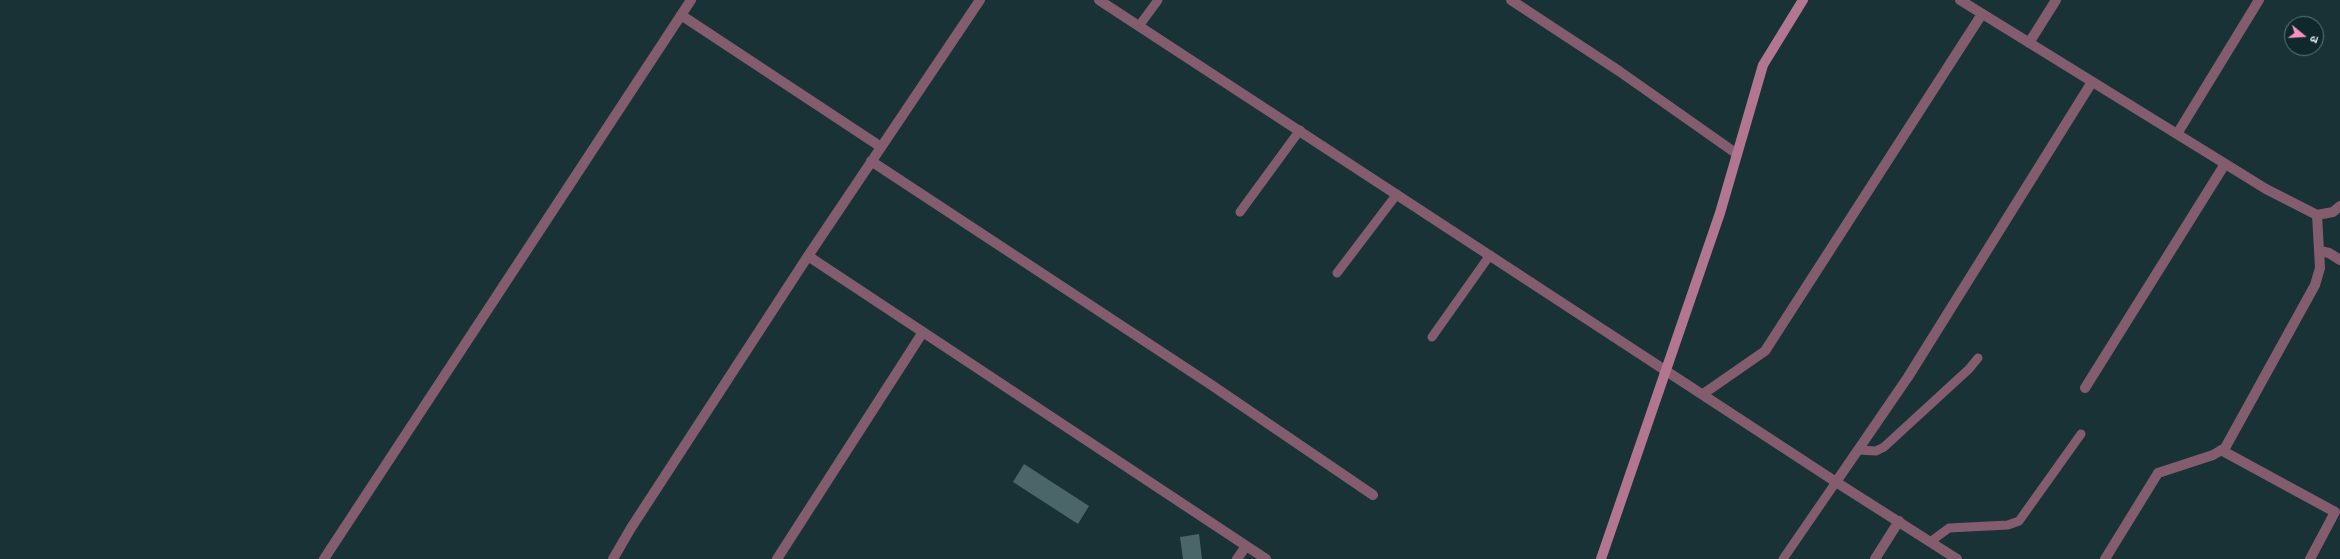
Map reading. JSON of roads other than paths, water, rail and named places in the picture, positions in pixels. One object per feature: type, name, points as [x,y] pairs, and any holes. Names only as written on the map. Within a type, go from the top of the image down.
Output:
[{"type":"main road","points":[[1601,559],[1720,213],[1763,65],[1803,0]]},
{"type":"street","points":[[324,559],[691,0]]},
{"type":"street","points":[[613,559],[631,528],[808,256],[980,0]]},
{"type":"street","points":[[1099,0],[1300,130],[1836,482],[1957,559]]},
{"type":"street","points":[[1511,0],[1619,71],[1737,154]]},
{"type":"street","points":[[1960,0],[2266,189],[2317,216],[2333,212],[2340,206]]},
{"type":"street","points":[[2029,43],[2056,0]]},
{"type":"street","points":[[2177,134],[2259,0]]},
{"type":"street","points":[[1703,394],[1765,351],[1982,14]]},
{"type":"street","points":[[680,15],[881,148]]},
{"type":"street","points":[[1836,482],[1908,377],[2092,82]]},
{"type":"street","points":[[872,161],[1210,384],[1374,495]]},
{"type":"street","points":[[2085,388],[2225,164]]},
{"type":"street","points":[[2105,559],[2158,473],[2181,467],[2224,448],[2315,285],[2320,268],[2317,216]]},
{"type":"street","points":[[2320,251],[2330,253],[2340,260]]},
{"type":"street","points":[[808,256],[1266,559]]},
{"type":"street","points":[[777,559],[923,332]]},
{"type":"street","points":[[2221,450],[2338,508],[2310,559]]},
{"type":"street","points":[[1875,559],[1899,521]]},
{"type":"street","points":[[1237,559],[1246,546]]},
{"type":"lane","points":[[1139,26],[1158,0]]},
{"type":"lane","points":[[1240,212],[1300,130]]},
{"type":"lane","points":[[1337,273],[1397,194]]},
{"type":"lane","points":[[1432,337],[1490,255]]},
{"type":"lane","points":[[1858,450],[1876,451],[1884,447],[1969,369],[1978,358]]},
{"type":"lane","points":[[1930,542],[1949,528],[2008,525],[2019,521],[2081,434]]},
{"type":"lane","points":[[1783,559],[1836,482]]}]
